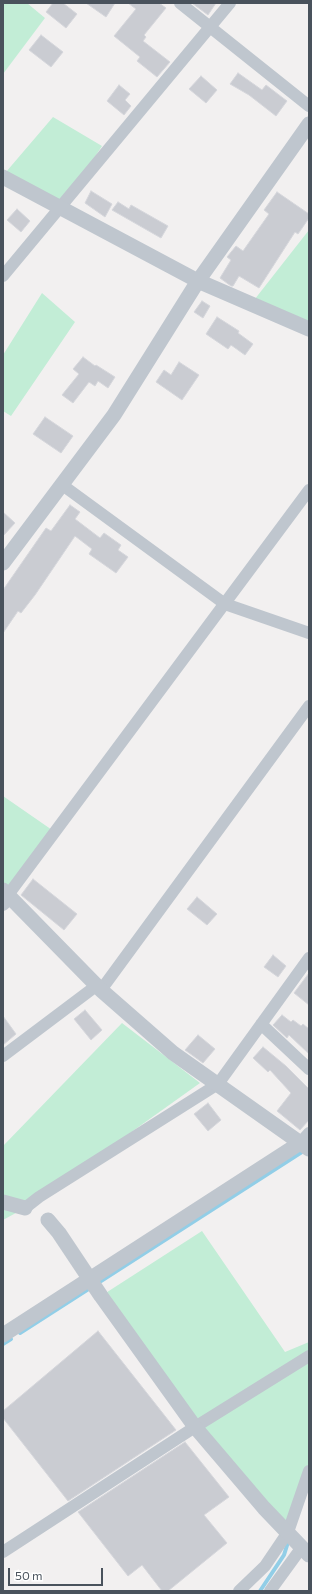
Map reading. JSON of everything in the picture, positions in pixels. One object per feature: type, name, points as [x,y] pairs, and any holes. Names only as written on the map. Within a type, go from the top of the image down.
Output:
[{"type":"street","points":[[180,3],[309,106]]},
{"type":"street","points":[[3,276],[211,28],[230,3]]},
{"type":"street","points":[[5,557],[114,415],[198,281],[309,124]]},
{"type":"street","points":[[3,177],[62,207],[198,281],[309,329]]},
{"type":"street","points":[[61,484],[225,604],[309,633]]},
{"type":"street","points":[[3,1335],[306,1142],[173,1053],[98,988],[6,897],[309,490]]},
{"type":"street","points":[[3,1056],[98,988],[309,706]]},
{"type":"street","points":[[3,1202],[26,1208],[39,1197],[218,1084],[309,958]]},
{"type":"street","points":[[261,1024],[309,1069]]},
{"type":"street","points":[[48,1220],[60,1233],[100,1293],[195,1427],[264,1508],[306,1551],[270,1591]]},
{"type":"street","points":[[3,1552],[195,1427],[309,1356]]},
{"type":"street","points":[[239,1591],[265,1566],[288,1532],[309,1471]]},
{"type":"green space","points":[[3,3],[27,3],[45,18],[3,74]]},
{"type":"green space","points":[[53,117],[102,146],[62,207],[6,172]]},
{"type":"green space","points":[[309,230],[309,329],[251,304]]},
{"type":"green space","points":[[42,293],[75,322],[11,416],[3,411],[3,355]]},
{"type":"green space","points":[[3,796],[55,832],[8,895],[3,890]]},
{"type":"green space","points":[[122,1023],[200,1083],[25,1208],[3,1220],[3,1146]]},
{"type":"green space","points":[[202,1231],[285,1352],[309,1342],[309,1466],[288,1532],[195,1427],[101,1296]]},
{"type":"building","points":[[53,3],[63,3],[77,14],[66,28],[46,12]]},
{"type":"building","points":[[86,3],[115,3],[106,17]]},
{"type":"building","points":[[128,3],[159,3],[166,8],[144,35],[146,37],[143,41],[170,62],[157,77],[137,61],[140,57],[114,36],[136,9]]},
{"type":"building","points":[[192,3],[216,3],[208,15]]},
{"type":"building","points":[[41,35],[63,52],[51,67],[29,50]]},
{"type":"building","points":[[238,73],[262,90],[266,85],[287,101],[276,116],[249,95],[230,84]]},
{"type":"building","points":[[201,76],[217,90],[206,103],[189,89]]},
{"type":"building","points":[[119,85],[130,94],[125,100],[131,106],[124,115],[107,101]]},
{"type":"building","points":[[91,191],[112,204],[105,217],[85,203]]},
{"type":"building","points":[[277,192],[309,214],[309,218],[298,234],[295,232],[259,288],[239,276],[233,286],[231,286],[220,278],[231,260],[227,257],[236,246],[243,251],[269,214],[264,210]]},
{"type":"building","points":[[118,202],[129,209],[131,205],[168,226],[161,238],[112,210]]},
{"type":"building","points":[[17,209],[30,221],[21,232],[7,220]]},
{"type":"building","points":[[202,301],[210,306],[203,318],[194,312]]},
{"type":"building","points":[[217,317],[239,331],[238,333],[253,344],[245,355],[231,345],[228,349],[206,334]]},
{"type":"building","points":[[83,357],[95,366],[96,365],[115,377],[108,388],[98,381],[95,386],[89,382],[73,403],[62,395],[79,374],[73,369]]},
{"type":"building","points":[[179,362],[199,375],[182,400],[156,382],[164,370],[171,375]]},
{"type":"building","points":[[45,417],[73,436],[61,453],[33,434]]},
{"type":"building","points":[[70,505],[80,512],[75,519],[100,538],[104,533],[121,545],[118,550],[128,557],[116,573],[89,554],[92,549],[75,536],[35,595],[21,613],[18,611],[3,633],[3,590],[46,528],[51,531]]},
{"type":"building","points":[[3,512],[15,523],[3,536]]},
{"type":"building","points":[[33,879],[77,914],[64,930],[21,895]]},
{"type":"building","points":[[197,897],[217,914],[207,925],[187,909]]},
{"type":"building","points":[[273,955],[286,966],[278,977],[264,967]]},
{"type":"building","points":[[309,973],[309,1005],[294,993]]},
{"type":"building","points":[[85,1010],[102,1030],[91,1040],[74,1019]]},
{"type":"building","points":[[282,1015],[291,1022],[293,1020],[301,1026],[303,1024],[309,1029],[309,1054],[289,1035],[287,1038],[273,1025]]},
{"type":"building","points":[[3,1016],[16,1034],[3,1045]]},
{"type":"building","points":[[198,1035],[215,1049],[203,1063],[185,1050]]},
{"type":"building","points":[[263,1047],[286,1066],[309,1089],[309,1120],[300,1130],[277,1111],[291,1093],[270,1070],[268,1072],[253,1058]]},
{"type":"building","points":[[208,1103],[221,1120],[208,1131],[194,1114]]},
{"type":"building","points":[[98,1331],[176,1430],[68,1501],[3,1418],[3,1411]]},
{"type":"building","points":[[185,1442],[229,1497],[204,1515],[227,1543],[168,1591],[162,1591],[142,1565],[128,1576],[78,1512]]},
{"type":"waterway","points":[[20,1333],[305,1150]]},
{"type":"waterway","points":[[3,1344],[11,1339]]},
{"type":"waterway","points":[[260,1591],[284,1555],[289,1539]]}]
